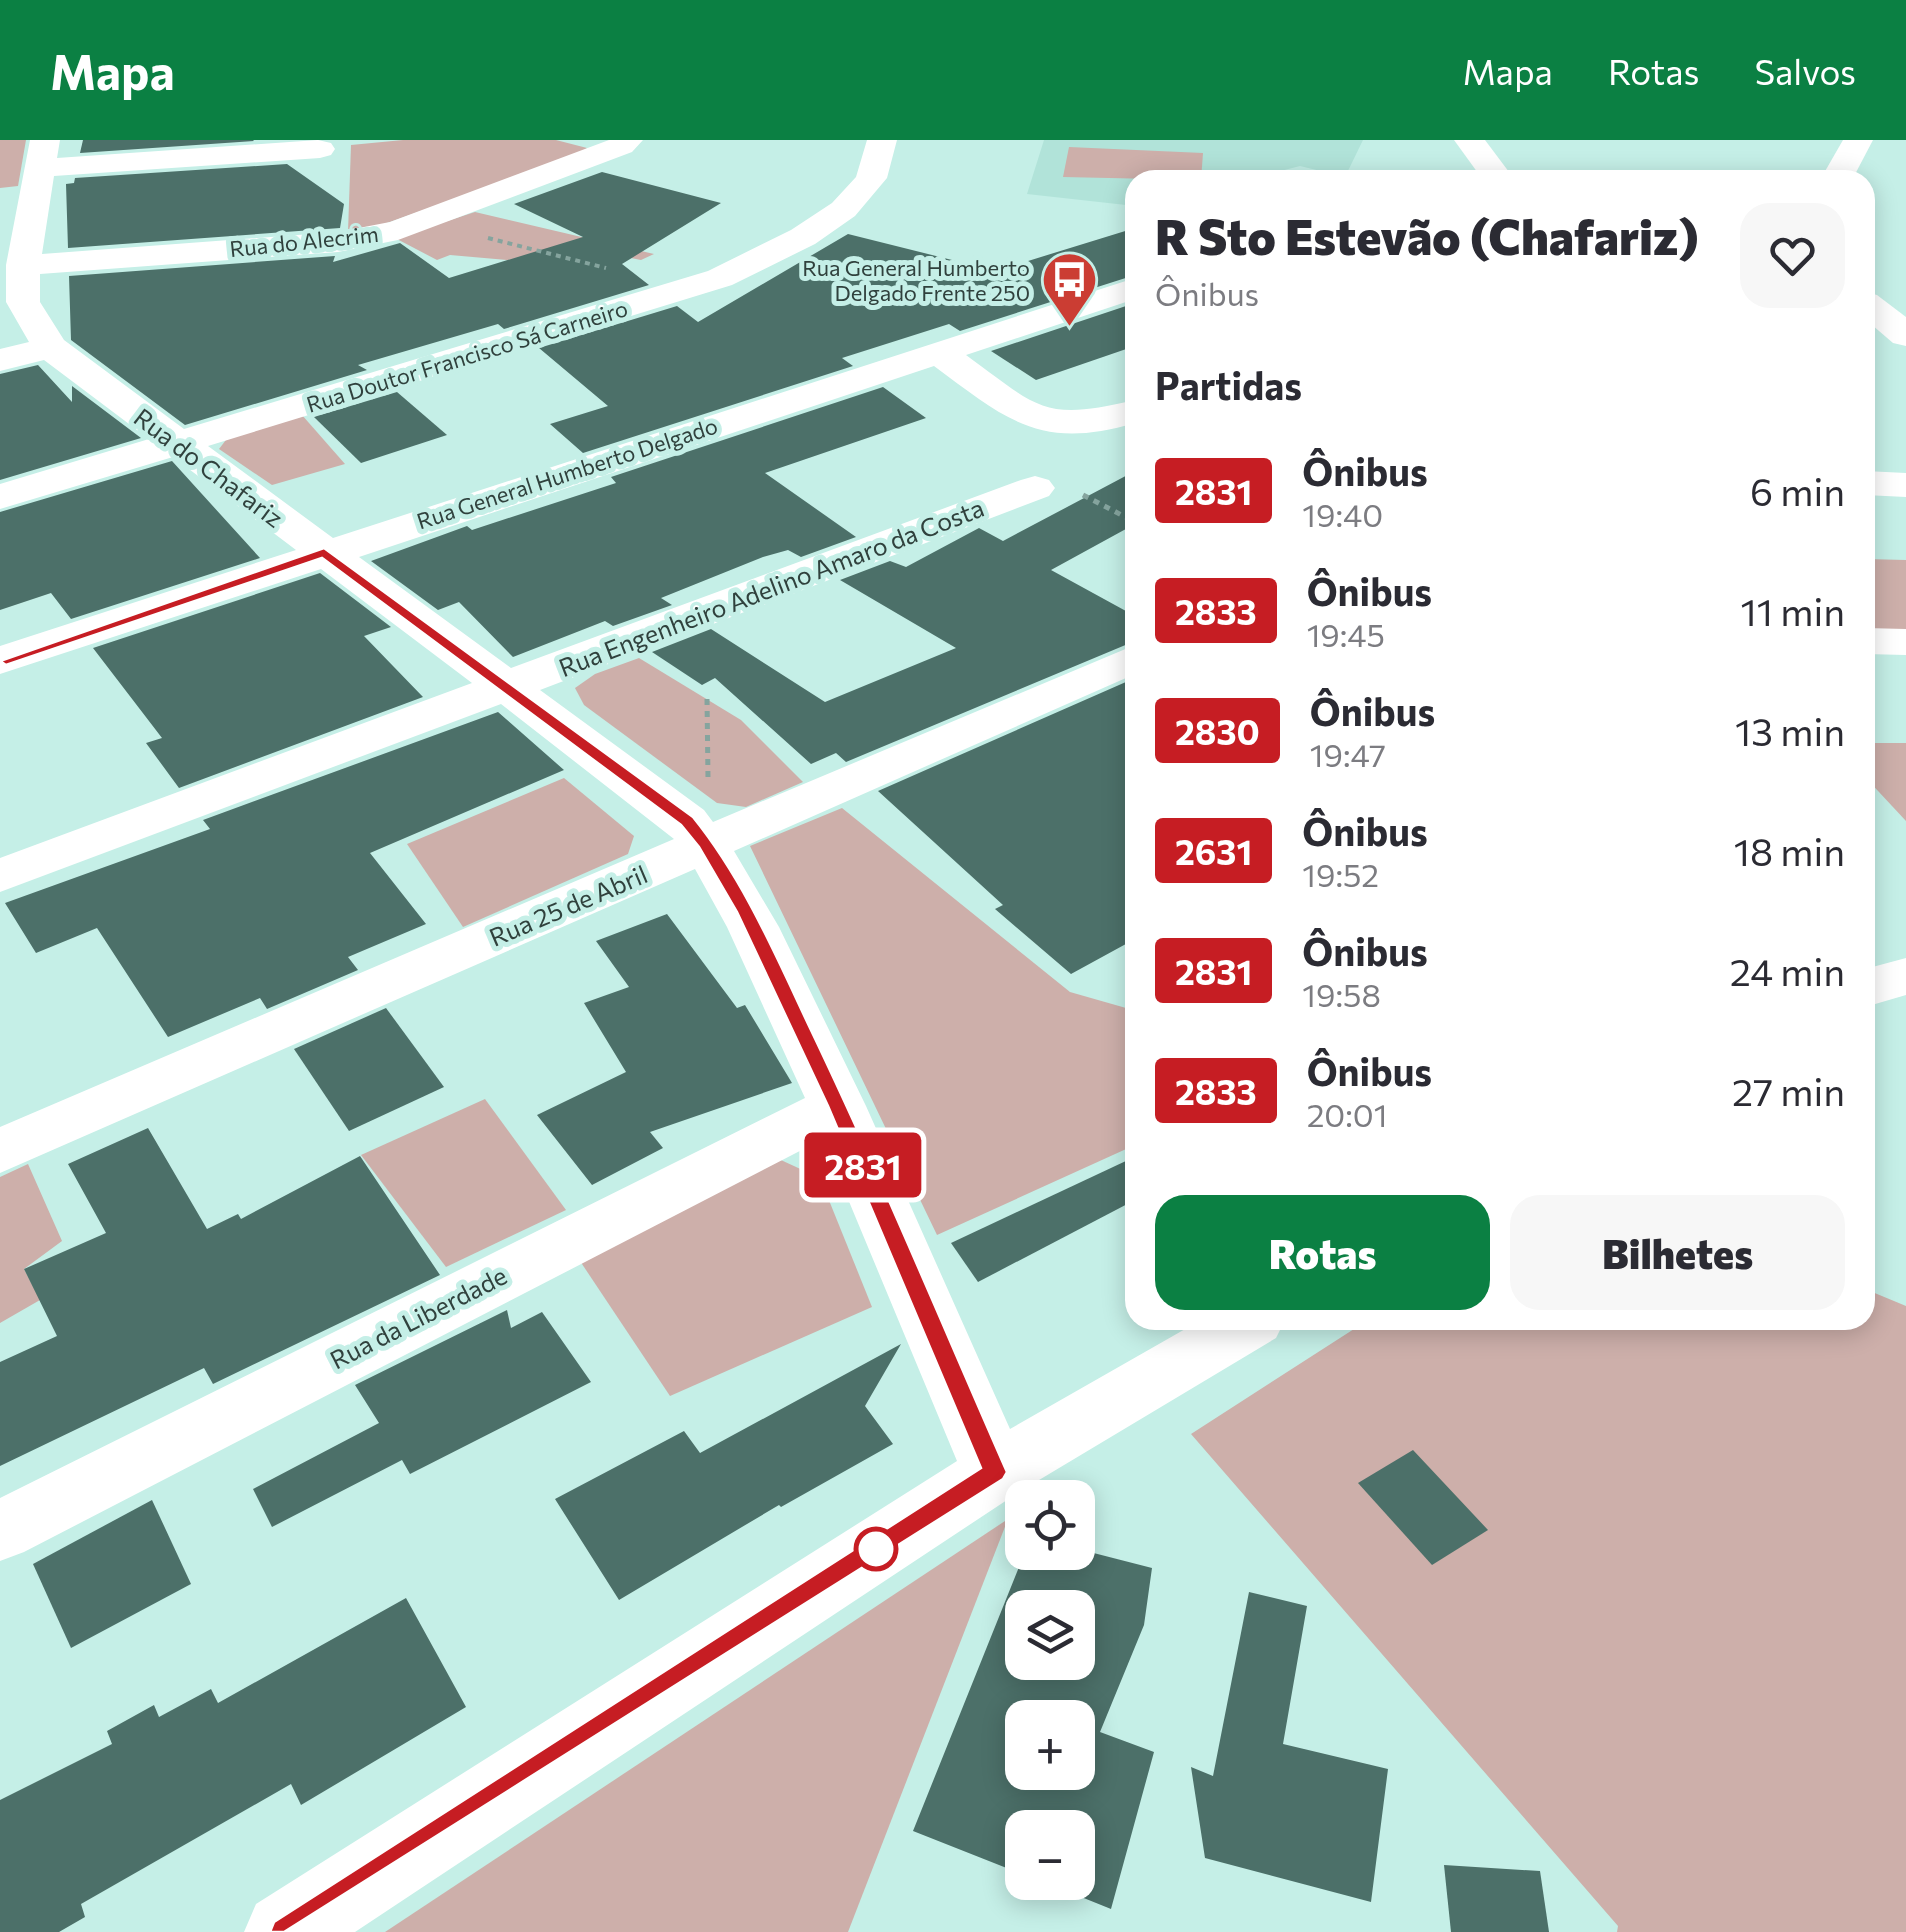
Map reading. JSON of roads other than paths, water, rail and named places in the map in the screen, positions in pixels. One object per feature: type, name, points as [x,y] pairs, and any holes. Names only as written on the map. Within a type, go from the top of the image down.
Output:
[{"type":"street","name":"Rua Doutor Francisco Sá Carneiro","points":[[0,498],[720,278],[793,244],[837,213],[870,179],[882,140]]},
{"type":"street","points":[[1469,140],[1486,170]]},
{"type":"street","name":"Rua do Alecrim","points":[[24,265],[338,242],[414,224],[615,142]]},
{"type":"street","points":[[43,154],[320,149]]},
{"type":"street","name":"Rua do Chafariz","points":[[43,154],[16,222],[24,265],[23,302],[50,346],[696,833],[746,912],[838,1106],[995,1472]]},
{"type":"street","name":"Rua General Humberto Delgado","points":[[0,661],[1125,291]]},
{"type":"street","points":[[0,360],[50,346]]},
{"type":"street","points":[[938,352],[1045,424],[1078,427],[1125,414]]},
{"type":"street","points":[[1875,483],[1906,485]]},
{"type":"street","name":"Rua Engenheiro Adelino Amaro da Costa","points":[[0,876],[1035,488]]},
{"type":"street","points":[[1875,642],[1906,642]]},
{"type":"street","name":"Rua 25 de Abril","points":[[0,1151],[696,833],[1125,662]]},
{"type":"street","points":[[1875,985],[1906,976]]},
{"type":"street","name":"Rua da Liberdade","points":[[0,1531],[838,1106]]},
{"type":"street","points":[[284,1932],[995,1472],[1237,1330]]},
{"type":"place","name":"Rua General Humberto Delgado Frente 250","points":[[1069,329]]}]
